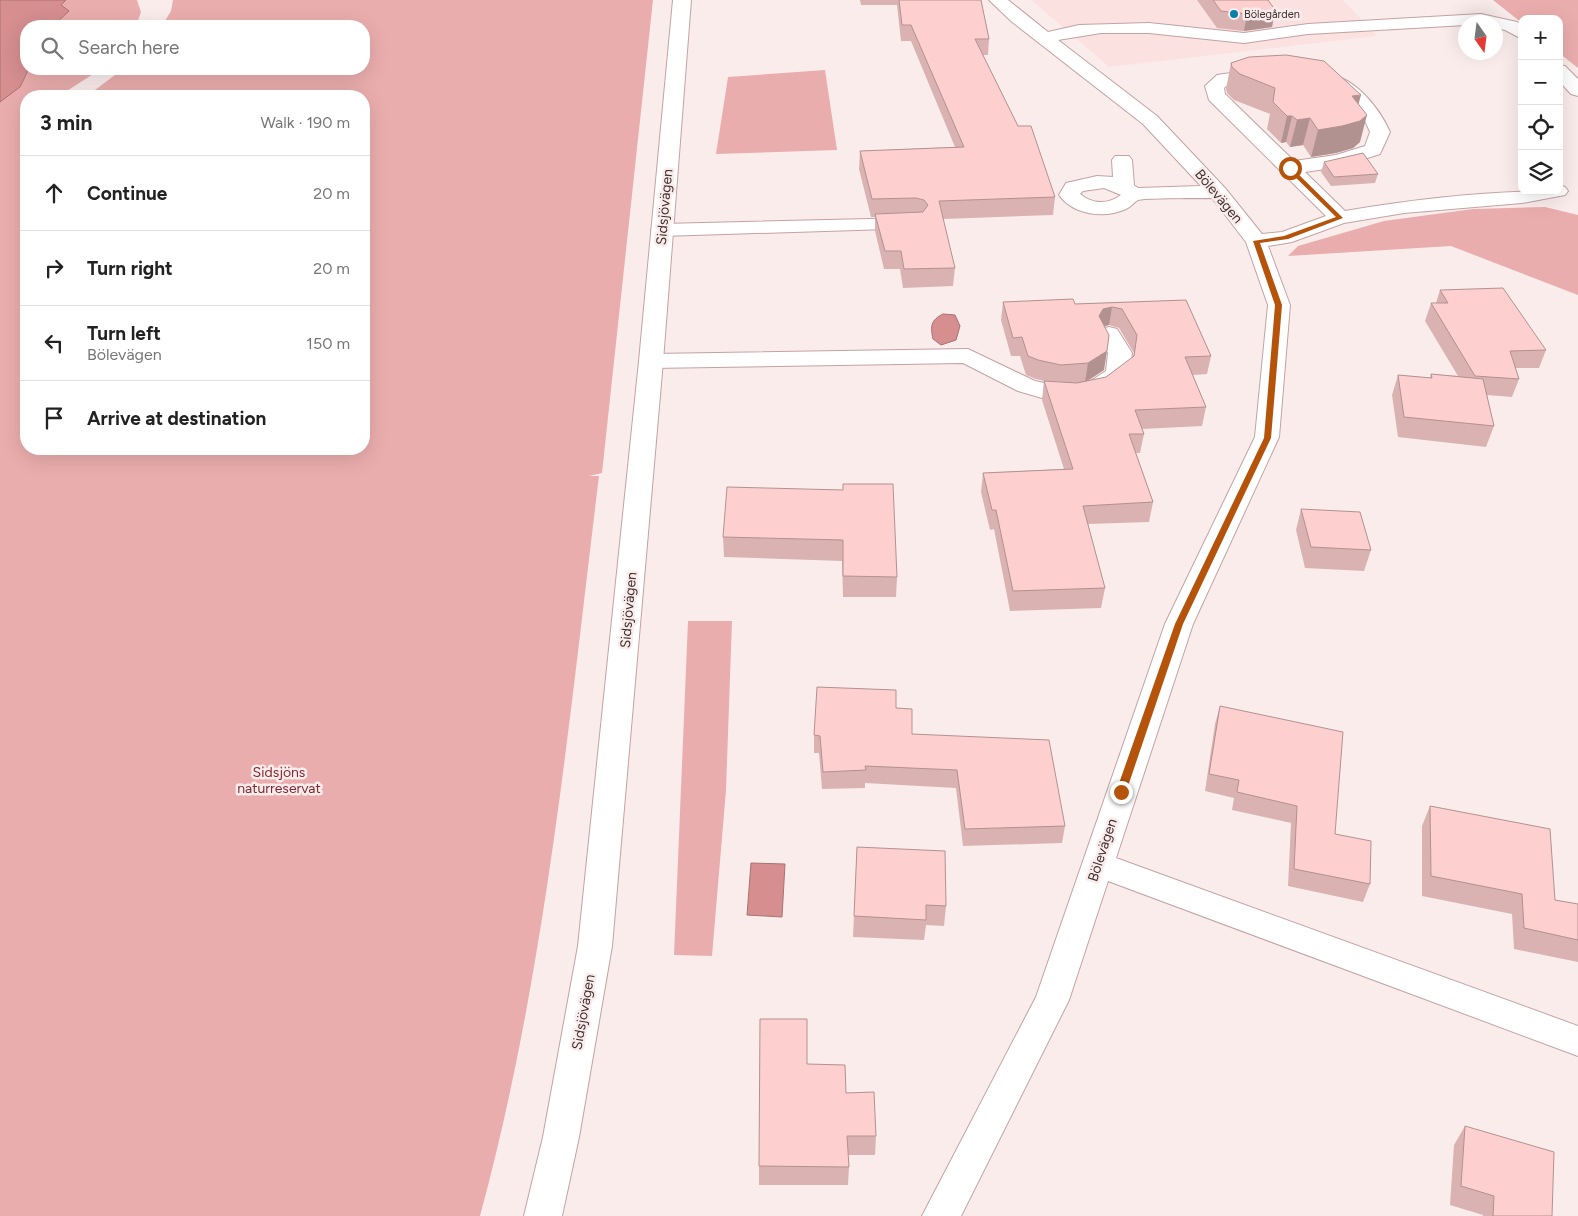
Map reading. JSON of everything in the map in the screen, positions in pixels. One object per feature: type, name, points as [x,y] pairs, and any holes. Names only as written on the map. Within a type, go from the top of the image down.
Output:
[{"type":"street","name":"Sidsjövägen","points":[[542,1216],[561,1138],[595,946],[651,361],[682,0]]},
{"type":"street","name":"Bölevägen","points":[[941,1216],[1052,1000],[1179,624],[1267,438],[1279,305],[1256,241],[1218,192],[1150,120],[1017,17],[998,0]]},
{"type":"street","points":[[1046,38],[1080,30],[1101,28],[1149,28],[1244,38],[1318,28],[1458,20]]},
{"type":"street","points":[[1503,24],[1518,31]]},
{"type":"street","points":[[1286,72],[1247,74],[1224,80],[1214,86],[1216,96],[1340,218]]},
{"type":"street","points":[[1563,74],[1578,90]]},
{"type":"street","points":[[1290,168],[1339,161],[1373,150],[1380,132],[1374,114],[1346,88],[1311,76]]},
{"type":"street","points":[[1122,160],[1128,189],[1218,192]]},
{"type":"street","points":[[1256,241],[1286,238],[1340,218],[1404,207],[1522,197],[1564,190]]},
{"type":"street","points":[[662,230],[915,224]]},
{"type":"street","points":[[651,361],[968,356],[1013,382],[1051,394],[1091,390],[1117,374],[1120,353],[1109,334]]},
{"type":"street","points":[[1097,864],[1578,1041]]},
{"type":"shaded area","points":[[0,0],[66,0],[61,5],[69,11],[59,20],[20,20],[20,75],[26,75],[20,87],[0,102]]},
{"type":"shaded area","points":[[1031,0],[1343,0],[1377,36],[1109,67]]},
{"type":"shaded area","points":[[943,314],[955,315],[960,326],[956,340],[941,345],[933,339],[932,324]]},
{"type":"shaded area","points":[[751,863],[785,864],[782,917],[747,915]]},
{"type":"green space","name":"Sidsjöns naturreservat","points":[[0,0],[137,0],[141,12],[138,20],[59,20],[68,12],[44,20],[20,20],[20,75],[24,75],[20,87],[27,75],[92,75],[68,90],[20,90],[20,455],[370,455],[370,90],[95,90],[115,75],[370,75],[370,20],[166,20],[171,11],[173,0],[653,0],[602,473],[589,476],[599,476],[553,848],[522,1034],[503,1126],[480,1216],[0,1216]]},
{"type":"green space","points":[[1493,0],[1578,0],[1578,68],[1563,56],[1563,15],[1518,15],[1518,20]]},
{"type":"green space","points":[[825,70],[837,150],[716,154],[728,77]]},
{"type":"green space","points":[[1545,207],[1578,215],[1578,295],[1451,246],[1288,256],[1298,246],[1384,221],[1473,209]]},
{"type":"green space","points":[[688,621],[732,621],[726,790],[712,956],[674,955]]},
{"type":"building","points":[[899,0],[981,0],[989,39],[975,39],[1018,126],[1031,126],[1055,197],[939,201],[955,268],[904,269],[901,251],[885,251],[875,214],[923,212],[928,205],[924,200],[916,198],[872,199],[860,151],[964,147],[911,25],[902,25]]},
{"type":"building","points":[[1213,0],[1268,0],[1275,10],[1247,14],[1221,11]]},
{"type":"building","points":[[1286,55],[1324,61],[1361,95],[1352,96],[1367,115],[1360,121],[1318,130],[1310,118],[1297,120],[1292,116],[1287,116],[1273,102],[1275,88],[1240,74],[1232,67],[1231,63],[1249,57]]},
{"type":"building","points":[[1363,153],[1378,174],[1334,177],[1324,162]]},
{"type":"building","points":[[1503,288],[1546,350],[1510,351],[1519,379],[1475,376],[1431,303],[1448,303],[1440,290]]},
{"type":"building","points":[[1073,299],[1075,304],[1186,300],[1211,356],[1185,357],[1206,407],[1135,410],[1144,434],[1129,434],[1153,502],[1083,506],[1105,588],[1013,591],[996,510],[992,510],[983,473],[1073,469],[1044,381],[1077,383],[1106,377],[1134,356],[1137,335],[1122,309],[1112,307],[1103,309],[1099,316],[1109,335],[1107,351],[1088,363],[1061,365],[1028,356],[1022,337],[1013,338],[1003,302]]},
{"type":"building","points":[[1431,374],[1483,379],[1494,426],[1404,417],[1398,375],[1432,378]]},
{"type":"building","points":[[843,484],[893,484],[897,577],[843,576],[843,540],[723,537],[727,487],[843,490]]},
{"type":"building","points":[[1301,509],[1360,512],[1371,550],[1311,547]]},
{"type":"building","points":[[817,687],[896,690],[896,708],[912,709],[912,734],[1049,740],[1065,826],[965,829],[957,770],[865,766],[866,770],[823,772],[820,736],[814,735]]},
{"type":"building","points":[[1220,706],[1343,732],[1335,834],[1371,841],[1370,884],[1294,869],[1297,806],[1237,792],[1239,780],[1209,774]]},
{"type":"building","points":[[1430,806],[1550,829],[1555,900],[1578,904],[1578,940],[1524,928],[1522,894],[1431,876]]},
{"type":"building","points":[[857,847],[945,851],[946,906],[926,905],[926,920],[854,916]]},
{"type":"building","points":[[760,1019],[807,1019],[807,1064],[845,1065],[846,1093],[874,1092],[876,1136],[847,1136],[849,1167],[759,1166]]},
{"type":"building","points":[[1465,1126],[1554,1152],[1552,1216],[1493,1216],[1494,1196],[1461,1186]]},
{"type":"place","name":"Bölegården","points":[[1234,14]]},
{"type":"route","points":[[1121,792],[1179,624],[1267,438],[1279,305],[1256,241],[1286,238],[1340,218],[1290,168]]}]
